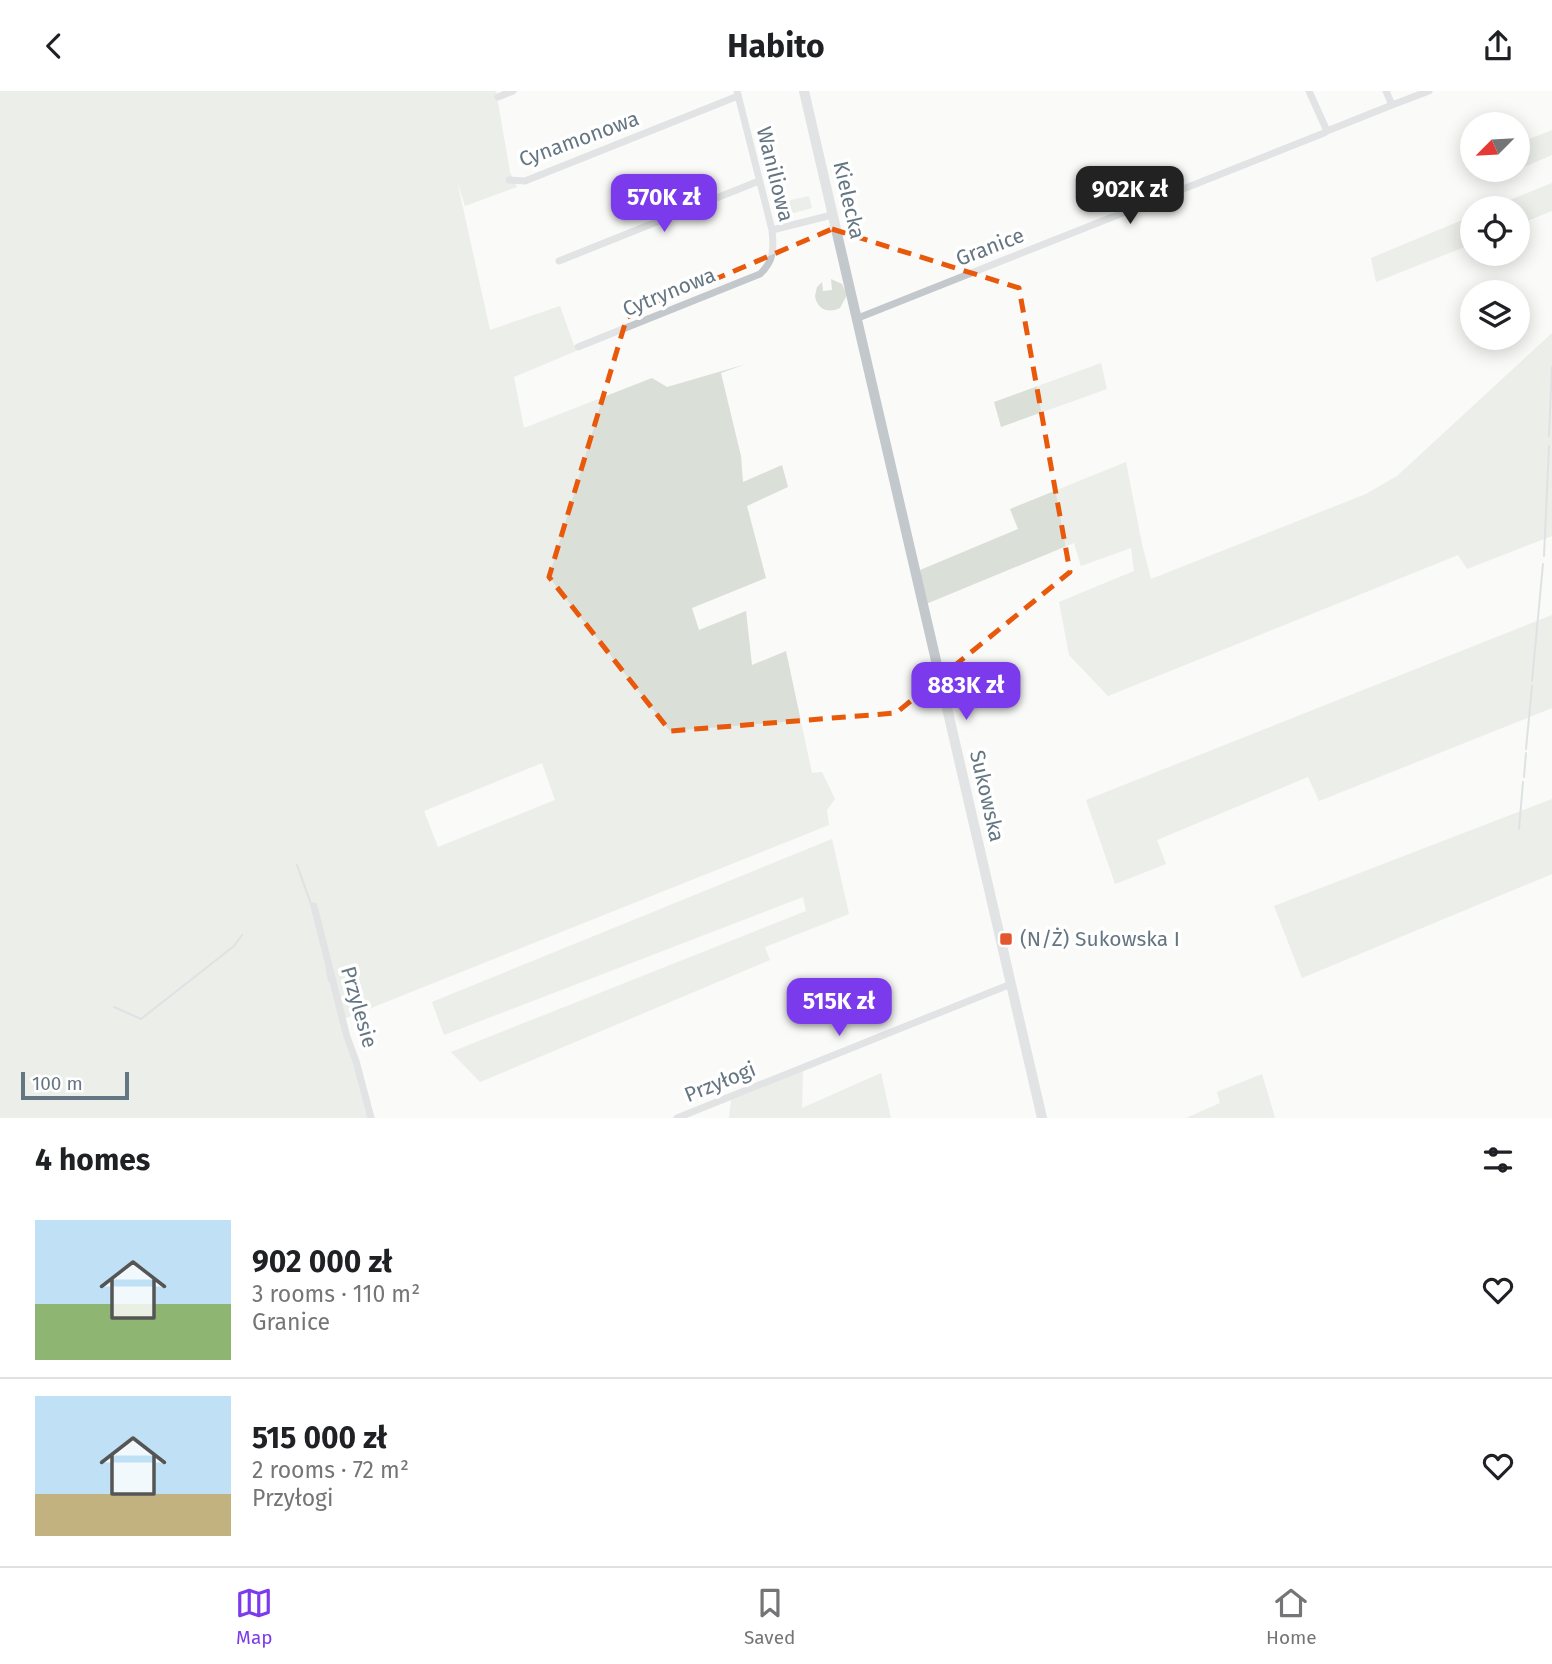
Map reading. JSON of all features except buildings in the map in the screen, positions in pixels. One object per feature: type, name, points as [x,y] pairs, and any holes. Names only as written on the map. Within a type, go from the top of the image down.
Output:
[{"type":"street","points":[[498,97],[513,91]]},
{"type":"street","name":"Kielecka","points":[[804,91],[858,318]]},
{"type":"street","points":[[1308,91],[1327,131]]},
{"type":"street","points":[[1386,91],[1392,105]]},
{"type":"street","name":"Granice","points":[[858,318],[1302,144],[1327,131],[1429,91]]},
{"type":"street","name":"Cynamonowa","points":[[509,180],[526,181],[737,94]]},
{"type":"street","name":"Waniliowa","points":[[737,94],[772,230],[774,249],[770,265]]},
{"type":"street","points":[[559,261],[759,181]]},
{"type":"street","points":[[772,230],[832,215]]},
{"type":"street","name":"Cytrynowa","points":[[578,347],[760,274],[770,265]]},
{"type":"street","name":"Sukowska","points":[[858,318],[1042,1118]]},
{"type":"street","name":"Przylesie","points":[[314,906],[347,1037],[371,1118]]},
{"type":"street","name":"Przyłogi","points":[[677,1118],[1011,984]]},
{"type":"highlighted area","points":[[832,229],[1019,288],[1070,572],[896,713],[670,731],[549,577],[627,317]]},
{"type":"shaded area","points":[[0,91],[496,91],[510,172],[517,187],[465,206],[457,181],[490,330],[560,306],[576,351],[514,377],[524,428],[652,378],[667,387],[746,364],[721,373],[741,456],[743,482],[782,465],[788,487],[747,506],[766,578],[692,608],[699,630],[746,611],[752,665],[786,651],[812,773],[822,772],[835,799],[827,810],[829,825],[341,1018],[368,1118],[0,1118]],"holes":[[[542,763],[555,800],[438,847],[424,811]]]},
{"type":"shaded area","points":[[1552,130],[1552,155],[1530,164],[1530,139]]},
{"type":"shaded area","points":[[1552,183],[1552,211],[1530,220],[1530,196],[1520,196]]},
{"type":"shaded area","points":[[809,196],[812,208],[790,214],[787,201]]},
{"type":"shaded area","points":[[1460,221],[1460,249],[1376,282],[1371,258]]},
{"type":"shaded area","points":[[831,279],[842,284],[847,295],[840,308],[827,310],[821,307],[815,296],[817,287],[822,282],[823,291],[832,290]]},
{"type":"shaded area","points":[[1552,333],[1552,536],[1467,569],[1458,555],[1108,696],[1069,655],[1059,602],[1134,571],[1131,548],[1081,566],[1074,543],[926,604],[920,570],[1018,529],[1010,509],[1126,462],[1151,579],[1366,494],[1397,476]]},
{"type":"shaded area","points":[[1101,363],[1107,389],[1001,427],[994,402]]},
{"type":"shaded area","points":[[1552,615],[1552,708],[1319,801],[1308,777],[1157,840],[1166,864],[1115,884],[1086,800]]},
{"type":"shaded area","points":[[1552,799],[1552,874],[1302,978],[1274,906]]},
{"type":"shaded area","points":[[832,839],[849,914],[765,947],[770,960],[480,1082],[451,1052],[806,911],[803,897],[444,1035],[432,1002]]},
{"type":"shaded area","points":[[803,1071],[802,1108],[881,1073],[891,1118],[729,1118],[731,1100]]},
{"type":"shaded area","points":[[1262,1074],[1275,1118],[1186,1118],[1220,1103],[1217,1092]]},
{"type":"waterway","points":[[1549,436],[1552,367]]},
{"type":"waterway","points":[[1544,556],[1549,446]]},
{"type":"waterway","points":[[1532,681],[1543,564]]},
{"type":"waterway","points":[[1526,749],[1532,686]]},
{"type":"waterway","points":[[1524,777],[1526,753]]},
{"type":"waterway","points":[[1519,829],[1523,782]]},
{"type":"waterway","points":[[297,865],[312,907]]},
{"type":"waterway","points":[[114,1007],[141,1019],[234,946],[242,935]]},
{"type":"waterway","points":[[327,970],[329,981]]},
{"type":"place","name":"(N/Ż) Sukowska I","points":[[1006,939]]}]
